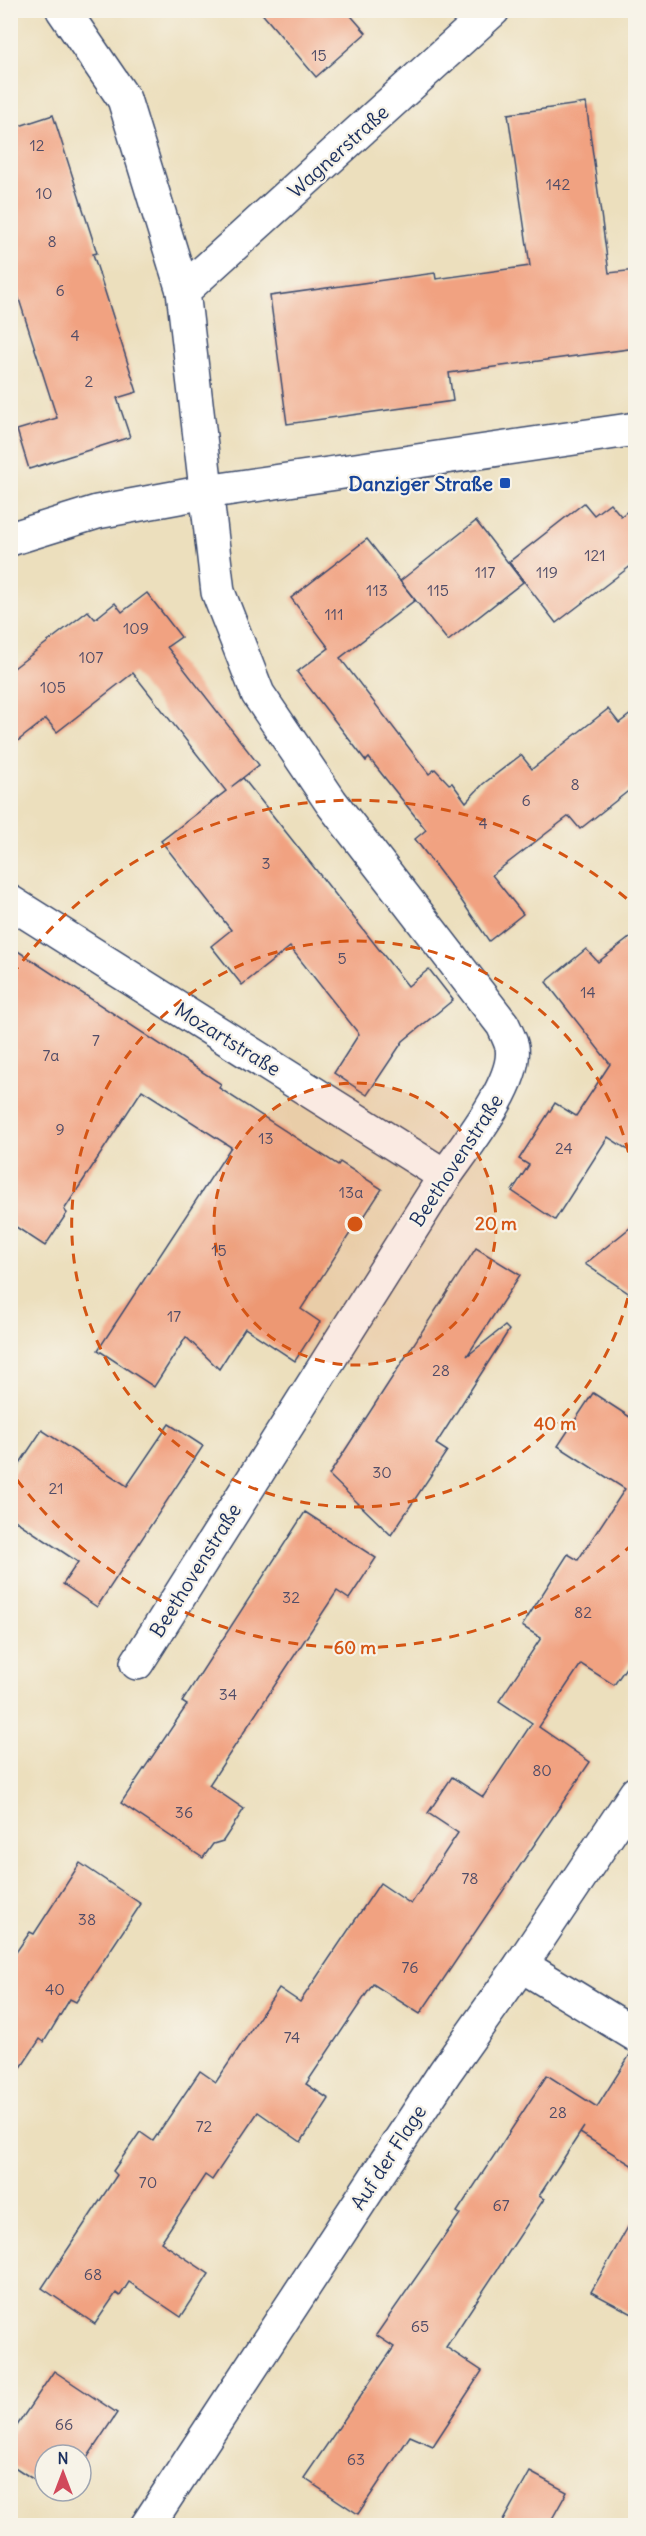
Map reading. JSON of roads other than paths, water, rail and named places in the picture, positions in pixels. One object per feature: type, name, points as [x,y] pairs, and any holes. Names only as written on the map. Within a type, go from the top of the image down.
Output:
[{"type":"street","points":[[63,10],[124,99],[183,291],[206,492]]},
{"type":"street","name":"Wagnerstraße","points":[[183,291],[493,10]]},
{"type":"street","points":[[10,539],[97,512],[206,492],[636,429]]},
{"type":"street","name":"Beethovenstraße","points":[[137,1663],[445,1176],[490,1110],[508,1076],[512,1048],[503,1025],[331,802],[258,694],[218,592],[206,492]]},
{"type":"street","name":"Mozartstraße","points":[[10,902],[445,1176]]},
{"type":"street","name":"Auf der Flage","points":[[147,2526],[445,2072],[521,1965],[636,1793]]},
{"type":"street","points":[[521,1965],[636,2035]]},
{"type":"place","name":"Danziger Straße","points":[[505,483]]}]
